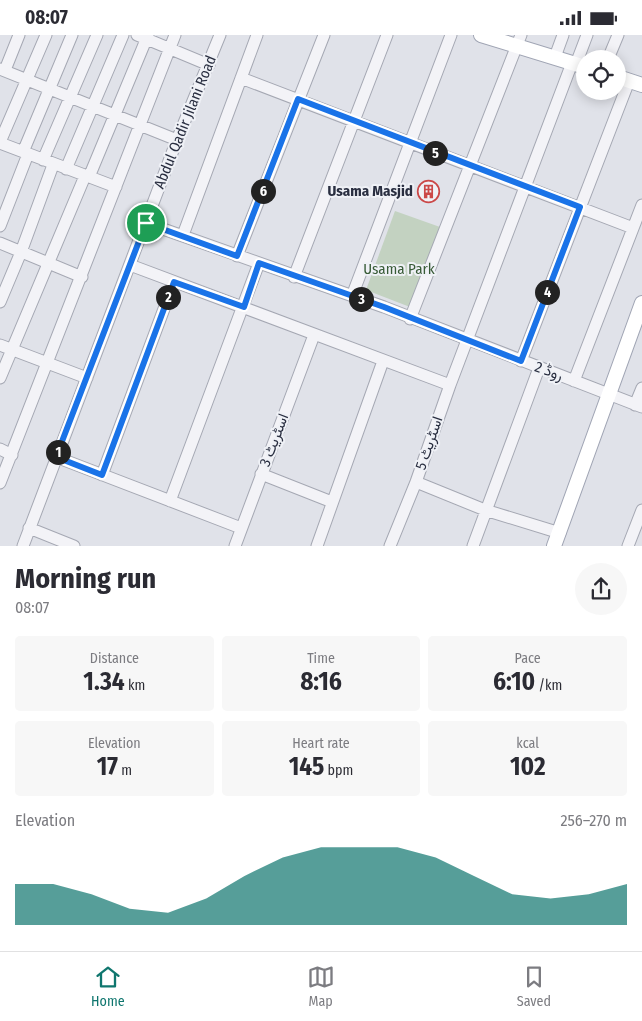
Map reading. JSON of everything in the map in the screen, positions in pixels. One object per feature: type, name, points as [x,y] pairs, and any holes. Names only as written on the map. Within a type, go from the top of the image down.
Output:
[{"type":"main road","points":[[481,35],[520,40],[555,57],[576,64]]},
{"type":"main road","points":[[554,546],[642,303]]},
{"type":"street","points":[[20,35],[2,69],[177,140]]},
{"type":"street","points":[[46,35],[0,142],[116,187]]},
{"type":"street","points":[[0,226],[50,89],[72,35]]},
{"type":"street","points":[[0,302],[21,252],[48,162],[71,97],[97,35]]},
{"type":"street","points":[[66,169],[123,35]]},
{"type":"street","points":[[0,483],[175,35]]},
{"type":"street","name":"Abdul Qadir Jilani Road","points":[[23,546],[177,140],[220,35]]},
{"type":"street","points":[[183,235],[257,35]]},
{"type":"street","points":[[237,256],[324,35]]},
{"type":"street","points":[[294,277],[387,35]]},
{"type":"street","points":[[352,296],[451,35]]},
{"type":"street","points":[[555,57],[563,35]]},
{"type":"street","name":"اسٹریٹ 5","points":[[582,50],[587,35]]},
{"type":"street","points":[[612,50],[618,35]]},
{"type":"street","points":[[0,378],[5,348],[49,263],[116,115],[144,36],[169,49],[209,65]]},
{"type":"street","points":[[410,319],[520,40]]},
{"type":"street","name":"اسٹریٹ 5","points":[[390,546],[416,482],[524,187],[576,70]]},
{"type":"street","points":[[241,78],[633,228]]},
{"type":"street","points":[[521,361],[580,207],[634,82]]},
{"type":"street","points":[[574,381],[642,205]]},
{"type":"street","name":"روڈ 2","points":[[146,223],[352,296],[639,406]]},
{"type":"street","points":[[0,243],[82,277]]},
{"type":"street","points":[[170,501],[259,263]]},
{"type":"street","points":[[130,265],[450,385]]},
{"type":"street","points":[[102,475],[174,282]]},
{"type":"street","name":"اسٹریٹ 3","points":[[235,546],[314,335]]},
{"type":"street","points":[[5,348],[88,378]]},
{"type":"street","points":[[316,546],[383,361]]},
{"type":"street","points":[[473,546],[539,368]]},
{"type":"street","points":[[639,406],[642,388]]},
{"type":"street","points":[[0,449],[12,455]]},
{"type":"street","points":[[56,457],[241,528]]},
{"type":"street","points":[[261,474],[332,502]]},
{"type":"street","points":[[416,482],[486,510],[560,533]]},
{"type":"street","points":[[628,546],[642,510]]},
{"type":"street","points":[[29,529],[74,546]]},
{"type":"green space","name":"Usama Park","points":[[395,211],[440,227],[410,307],[366,290]]},
{"type":"place","name":"Usama Masjid","points":[[429,191]]},
{"type":"route","points":[[298,99],[353,122],[580,207],[521,361],[410,319],[384,307],[294,277],[259,263],[244,307],[174,282],[102,475],[56,457],[88,378],[146,223],[237,256],[298,99]]}]
